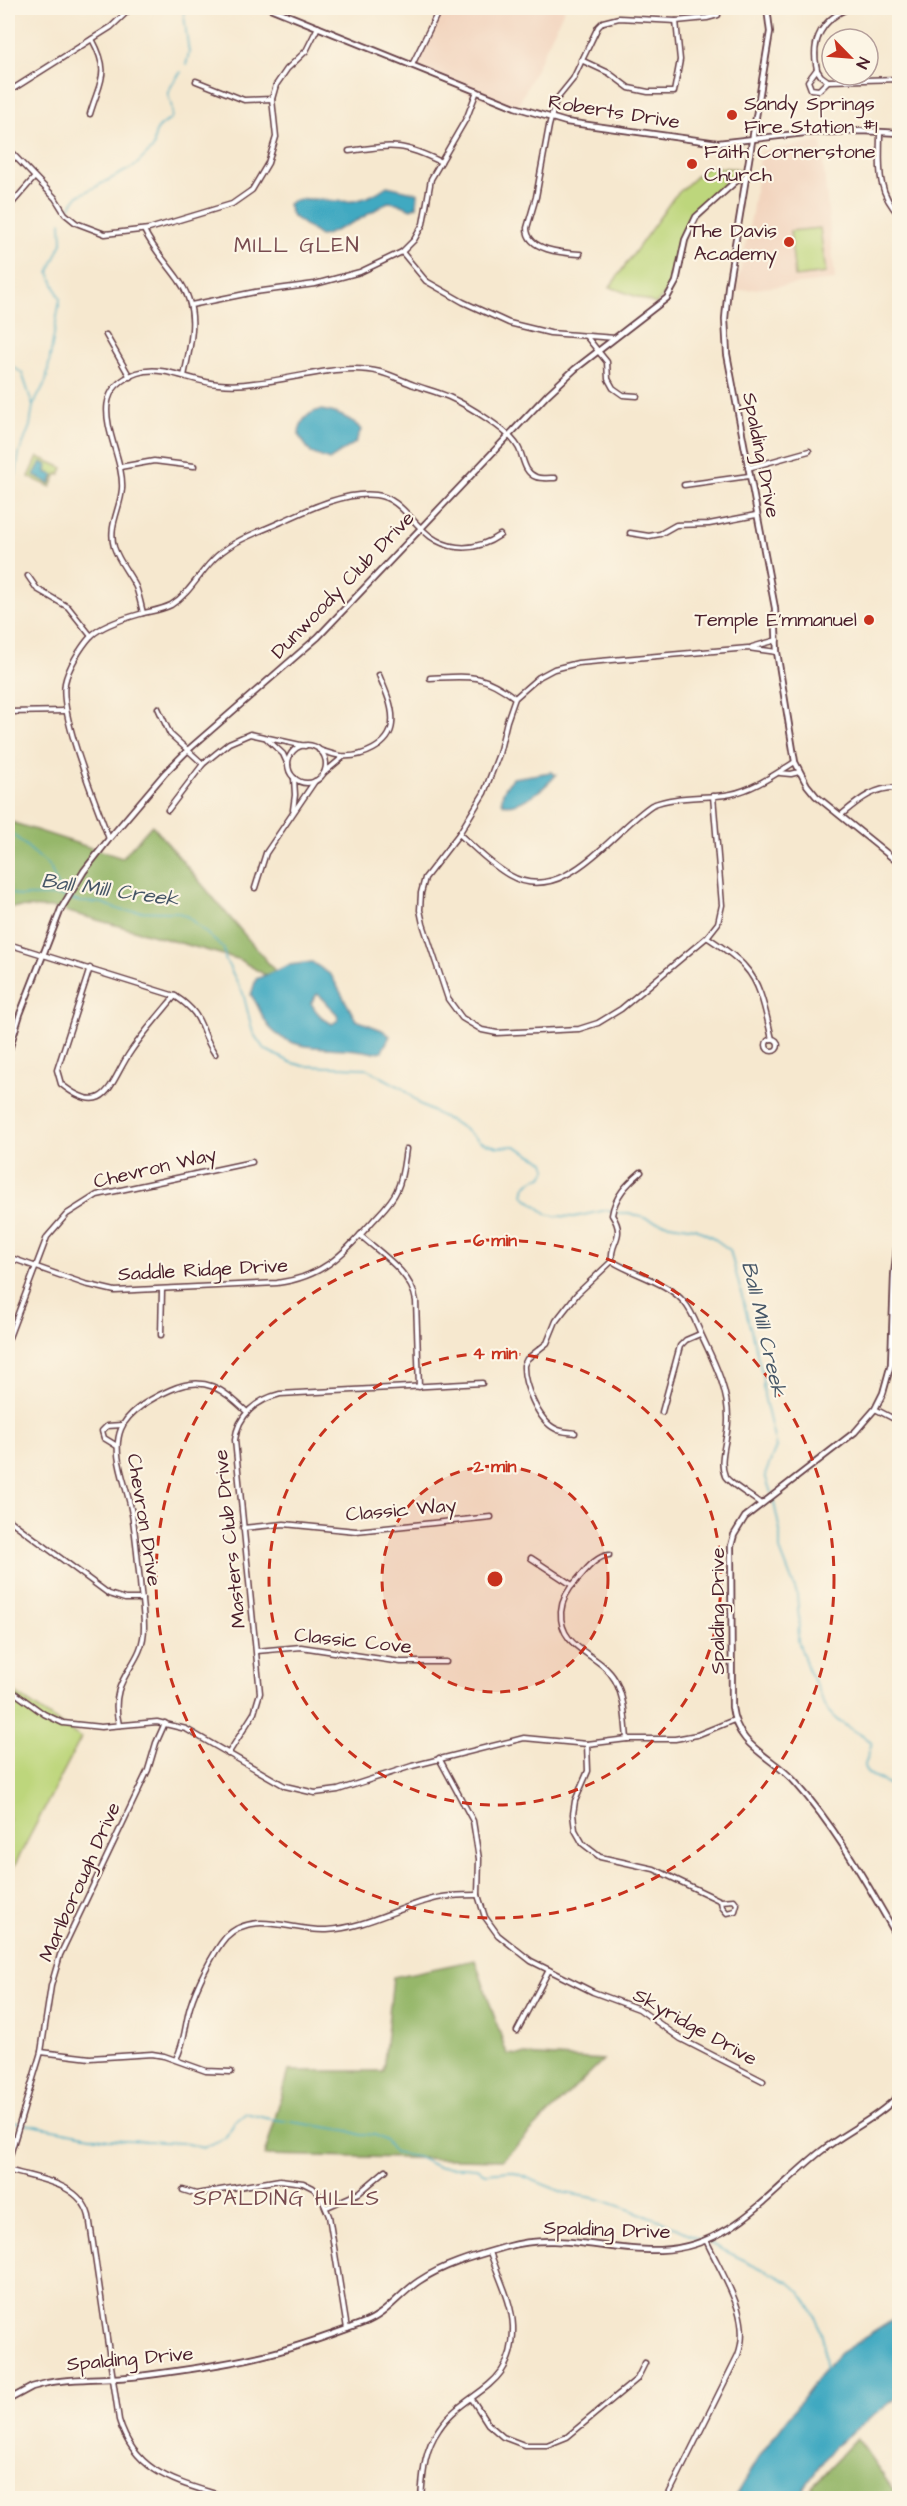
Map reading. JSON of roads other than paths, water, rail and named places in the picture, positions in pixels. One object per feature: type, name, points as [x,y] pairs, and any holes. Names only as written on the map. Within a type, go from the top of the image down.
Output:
[{"type":"street","points":[[8,92],[111,27],[131,8]]},
{"type":"street","name":"Roberts Drive","points":[[270,8],[550,120],[709,142],[752,140],[805,132],[900,133]]},
{"type":"street","points":[[412,65],[440,8]]},
{"type":"street","name":"Spalding Drive","points":[[767,8],[770,32],[725,319],[727,354],[775,608],[777,652],[795,762],[799,772],[816,796],[900,864]]},
{"type":"street","points":[[820,75],[816,69],[815,56],[821,28],[832,16],[849,8]]},
{"type":"street","points":[[580,254],[547,249],[531,241],[526,233],[536,197],[550,120],[556,100],[568,86],[598,27],[611,19],[676,21],[718,15]]},
{"type":"street","points":[[581,60],[609,73],[629,88],[648,92],[674,92],[680,60],[676,21]]},
{"type":"street","points":[[8,149],[56,198],[65,214],[84,227],[105,234],[144,230],[232,204],[252,190],[268,163],[276,137],[272,99],[280,77],[306,51],[318,26]]},
{"type":"street","points":[[90,114],[101,87],[103,70],[99,51],[92,39]]},
{"type":"street","points":[[816,69],[808,81],[811,89],[819,90],[822,87]]},
{"type":"street","points":[[880,80],[900,79]]},
{"type":"street","points":[[196,81],[244,100],[272,99]]},
{"type":"street","points":[[191,305],[255,292],[315,284],[360,272],[402,252],[414,240],[423,224],[431,179],[467,117],[477,91]]},
{"type":"street","points":[[880,132],[881,187],[886,201],[900,216]]},
{"type":"street","points":[[349,151],[397,146],[415,149],[441,162]]},
{"type":"street","points":[[8,208],[34,178]]},
{"type":"street","name":"Dunwoody Club Drive","points":[[8,1053],[43,953],[71,889],[109,839],[165,773],[188,750],[318,637],[561,381],[619,338],[671,294],[676,282],[685,240],[696,217],[736,180],[746,178]]},
{"type":"street","points":[[144,230],[156,252],[182,284],[191,305],[193,334],[184,376]]},
{"type":"street","points":[[402,252],[426,281],[463,302],[509,323],[550,333],[619,338]]},
{"type":"street","points":[[106,335],[130,377]]},
{"type":"street","points":[[586,336],[608,362],[608,378],[613,388],[623,395],[637,396]]},
{"type":"street","points":[[143,613],[136,588],[122,565],[113,538],[113,523],[122,491],[120,467],[108,427],[106,411],[117,387],[130,377],[144,372],[184,376],[217,384],[233,384],[255,383],[334,371],[381,372],[449,397],[509,436],[518,447],[527,470],[537,477],[555,478]]},
{"type":"street","points":[[748,468],[809,451]]},
{"type":"street","points":[[120,467],[154,461],[194,466]]},
{"type":"street","points":[[684,485],[749,476]]},
{"type":"street","points":[[109,839],[66,711],[65,682],[72,665],[91,636],[143,613],[162,609],[179,599],[216,556],[235,543],[320,505],[346,498],[378,495],[399,506],[420,529],[440,543],[463,548],[479,545],[500,535]]},
{"type":"street","points":[[630,533],[649,536],[660,534],[676,525],[709,524],[756,515]]},
{"type":"street","points":[[28,576],[37,589],[68,607],[91,636]]},
{"type":"street","points":[[713,796],[722,905],[718,923],[707,937],[621,1009],[598,1023],[579,1029],[497,1033],[482,1030],[462,1018],[448,999],[420,910],[421,893],[425,878],[459,834],[491,777],[515,698],[539,677],[569,664],[748,648],[777,640]]},
{"type":"street","points":[[748,648],[777,652]]},
{"type":"street","points":[[168,810],[202,765],[229,743],[249,734],[343,756],[381,746],[389,736],[393,724],[390,700],[379,675]]},
{"type":"street","points":[[430,678],[480,678],[496,684],[515,698]]},
{"type":"street","points":[[158,708],[170,734],[202,765]]},
{"type":"street","points":[[8,712],[66,711]]},
{"type":"street","points":[[266,738],[283,754],[294,778],[296,795],[293,811]]},
{"type":"street","points":[[288,765],[293,752],[305,746]]},
{"type":"street","points":[[319,750],[326,762],[324,773]]},
{"type":"street","points":[[255,888],[262,861],[293,811],[315,781],[343,756]]},
{"type":"street","points":[[459,834],[510,876],[528,882],[547,882],[575,871],[652,805],[667,800],[737,792],[779,773],[795,762]]},
{"type":"street","points":[[779,773],[799,772]]},
{"type":"street","points":[[294,778],[304,783],[315,781]]},
{"type":"street","points":[[841,815],[858,800],[875,791],[900,788]]},
{"type":"street","points":[[707,937],[740,962],[752,975],[759,991],[772,1039]]},
{"type":"street","points":[[8,944],[43,953],[175,996],[188,1005],[198,1017],[215,1054]]},
{"type":"street","points":[[90,968],[57,1070],[61,1084],[71,1092],[83,1097],[97,1098],[110,1090],[131,1050],[175,996]]},
{"type":"street","name":"Saddle Ridge Drive","points":[[8,1257],[102,1289],[162,1290],[295,1281],[308,1277],[332,1263],[395,1194],[401,1181],[406,1149]]},
{"type":"street","name":"Chevron Way","points":[[8,1340],[47,1237],[56,1225],[76,1207],[97,1195],[252,1162]]},
{"type":"street","points":[[612,1261],[611,1254],[619,1232],[612,1212],[622,1189],[641,1172]]},
{"type":"street","name":"Spalding Drive","points":[[734,1720],[731,1546],[740,1523],[761,1504],[855,1432],[875,1409],[889,1376],[894,1275],[900,1219]]},
{"type":"street","points":[[360,1235],[405,1276],[413,1289],[416,1301],[419,1387]]},
{"type":"street","points":[[612,1261],[677,1295],[689,1309],[717,1369],[727,1401],[728,1425],[723,1454],[725,1476],[730,1483],[748,1493],[761,1504]]},
{"type":"street","points":[[575,1432],[555,1429],[544,1419],[530,1395],[524,1365],[527,1359],[547,1343],[556,1321],[577,1294],[612,1261]]},
{"type":"street","points":[[161,1335],[162,1290]]},
{"type":"street","points":[[892,1332],[900,1334]]},
{"type":"street","points":[[662,1412],[680,1347],[686,1340],[700,1334]]},
{"type":"street","points":[[117,1446],[104,1438],[102,1431],[107,1426],[122,1425],[135,1411],[168,1391],[193,1383],[220,1388],[247,1412],[262,1400],[280,1394],[482,1383]]},
{"type":"street","points":[[875,1409],[900,1422]]},
{"type":"street","name":"Masters Club Drive","points":[[228,1754],[254,1713],[259,1700],[260,1685],[235,1440],[238,1425],[247,1412]]},
{"type":"street","name":"Chevron Drive","points":[[119,1725],[116,1706],[119,1687],[144,1639],[142,1599],[131,1508],[117,1446],[122,1425]]},
{"type":"street","name":"Classic Way","points":[[243,1528],[284,1524],[356,1531],[490,1516]]},
{"type":"street","points":[[8,1519],[109,1594],[125,1599],[142,1599]]},
{"type":"street","points":[[609,1554],[598,1558],[572,1585],[561,1607],[563,1629],[573,1645],[606,1667],[614,1678],[623,1702],[627,1739]]},
{"type":"street","points":[[531,1558],[572,1585]]},
{"type":"street","name":"Classic Cove","points":[[257,1651],[301,1647],[401,1662],[446,1662]]},
{"type":"street","points":[[8,1688],[44,1714],[63,1723],[84,1726],[165,1723],[194,1732],[285,1786],[315,1793],[338,1790],[439,1758],[524,1738],[587,1744],[627,1739],[685,1738],[734,1720],[747,1742],[789,1776],[835,1834],[858,1868],[900,1941]]},
{"type":"street","name":"Marlborough Drive","points":[[8,2162],[41,2052],[51,1986],[60,1955],[148,1770],[165,1723]]},
{"type":"street","points":[[587,1744],[588,1770],[575,1801],[573,1814],[575,1830],[583,1844],[600,1857],[654,1869],[721,1901],[734,1900],[737,1904],[735,1911],[727,1913],[721,1901]]},
{"type":"street","name":"Skyridge Drive","points":[[439,1758],[473,1821],[479,1859],[478,1895],[485,1917],[498,1935],[520,1954],[549,1970],[593,1992],[639,2009],[681,2039],[763,2081]]},
{"type":"street","points":[[176,2060],[183,2044],[194,1996],[219,1946],[238,1929],[262,1923],[310,1930],[338,1929],[435,1898],[478,1895]]},
{"type":"street","points":[[517,2031],[549,1970]]},
{"type":"street","points":[[41,2052],[90,2058],[152,2054],[206,2071],[231,2072]]},
{"type":"street","name":"Spalding Drive","points":[[8,2400],[32,2387],[63,2380],[112,2379],[255,2358],[347,2329],[378,2315],[429,2274],[514,2245],[554,2240],[657,2250],[679,2248],[706,2240],[746,2218],[820,2152],[887,2106],[900,2094]]},
{"type":"street","points":[[8,2170],[68,2188],[85,2205],[122,2431],[140,2459],[169,2479],[228,2499]]},
{"type":"street","points":[[327,2207],[359,2193],[386,2170]]},
{"type":"street","points":[[183,2190],[196,2194],[291,2180],[313,2188],[327,2207],[347,2329]]},
{"type":"street","points":[[666,2499],[738,2355],[742,2340],[740,2313],[706,2240]]},
{"type":"street","points":[[421,2499],[425,2460],[434,2436],[445,2421],[487,2388],[499,2374],[508,2358],[512,2339],[510,2310],[490,2252]]},
{"type":"street","points":[[472,2399],[488,2424],[503,2437],[524,2445],[547,2445],[567,2437],[634,2382],[642,2372],[645,2363]]},
{"type":"water","points":[[387,186],[418,193],[417,206],[411,209],[388,202],[360,219],[326,235],[320,236],[291,215],[288,204],[301,199],[353,201],[371,196]]},
{"type":"water","points":[[320,410],[343,416],[361,430],[355,443],[329,460],[311,453],[299,436],[304,419]]},
{"type":"water","points":[[41,462],[47,465],[46,472],[54,475],[50,484],[34,475]]},
{"type":"water","points":[[551,772],[556,775],[532,796],[517,803],[503,804],[503,793],[513,778]]},
{"type":"water","points":[[312,962],[331,975],[356,1020],[382,1030],[390,1036],[382,1051],[374,1053],[306,1046],[281,1037],[270,1028],[251,995],[256,979],[289,965]],"holes":[[[317,994],[337,1014],[338,1020],[332,1024],[320,1015],[311,1003]]]},
{"type":"water","points":[[899,2316],[899,2396],[834,2446],[797,2498],[734,2498],[758,2458],[820,2375],[840,2353]]},
{"type":"waterway","points":[[183,8],[189,53],[186,65]]},
{"type":"waterway","points":[[69,208],[78,196],[135,166],[154,147],[157,130],[171,119],[172,106],[168,94],[181,72]]},
{"type":"waterway","points":[[33,406],[46,381],[60,299],[49,272],[62,243],[61,222]]},
{"type":"waterway","points":[[8,363],[22,373],[33,406],[30,426],[19,454],[16,474],[9,486],[8,507]]},
{"type":"waterway","points":[[8,830],[50,867],[61,894]]},
{"type":"waterway","name":"Ball Mill Creek","points":[[8,892],[19,896],[61,896],[80,902],[102,903],[123,911],[177,912],[188,917],[224,949],[225,959],[243,993],[253,1033],[264,1049],[304,1066],[365,1068],[402,1088],[422,1106],[460,1126],[481,1142],[498,1147],[515,1146],[545,1162],[547,1169],[542,1177],[529,1183],[523,1195],[547,1214],[574,1217],[607,1210],[613,1213],[629,1213],[657,1222],[695,1228],[730,1250],[762,1373],[764,1396],[776,1447],[765,1475],[771,1493]]},
{"type":"waterway","name":"Ball Mill Creek","points":[[773,1498],[780,1531],[780,1550],[797,1594],[798,1641],[809,1672],[828,1711],[837,1720],[872,1742],[864,1768],[867,1773],[890,1785],[900,1810]]},
{"type":"waterway","points":[[8,2121],[108,2139],[184,2143],[203,2148],[225,2138],[235,2122],[246,2113],[345,2130],[361,2135],[375,2135],[385,2140],[395,2153],[417,2157],[438,2167],[476,2168],[485,2173],[510,2171],[565,2193],[599,2199],[662,2221],[702,2240]]},
{"type":"waterway","points":[[709,2243],[789,2282],[801,2294],[811,2308],[821,2332],[826,2370]]},
{"type":"place","name":"Sandy Springs Fire Station #1","points":[[732,115]]},
{"type":"place","name":"Faith Cornerstone Church","points":[[692,164]]},
{"type":"place","name":"The Davis Academy","points":[[789,242]]},
{"type":"place","name":"Temple E'mmanuel","points":[[869,620]]},
{"type":"district","name":"MILL GLEN","points":[[297,245]]},
{"type":"district","name":"SPALDING HILLS","points":[[287,2198]]}]
